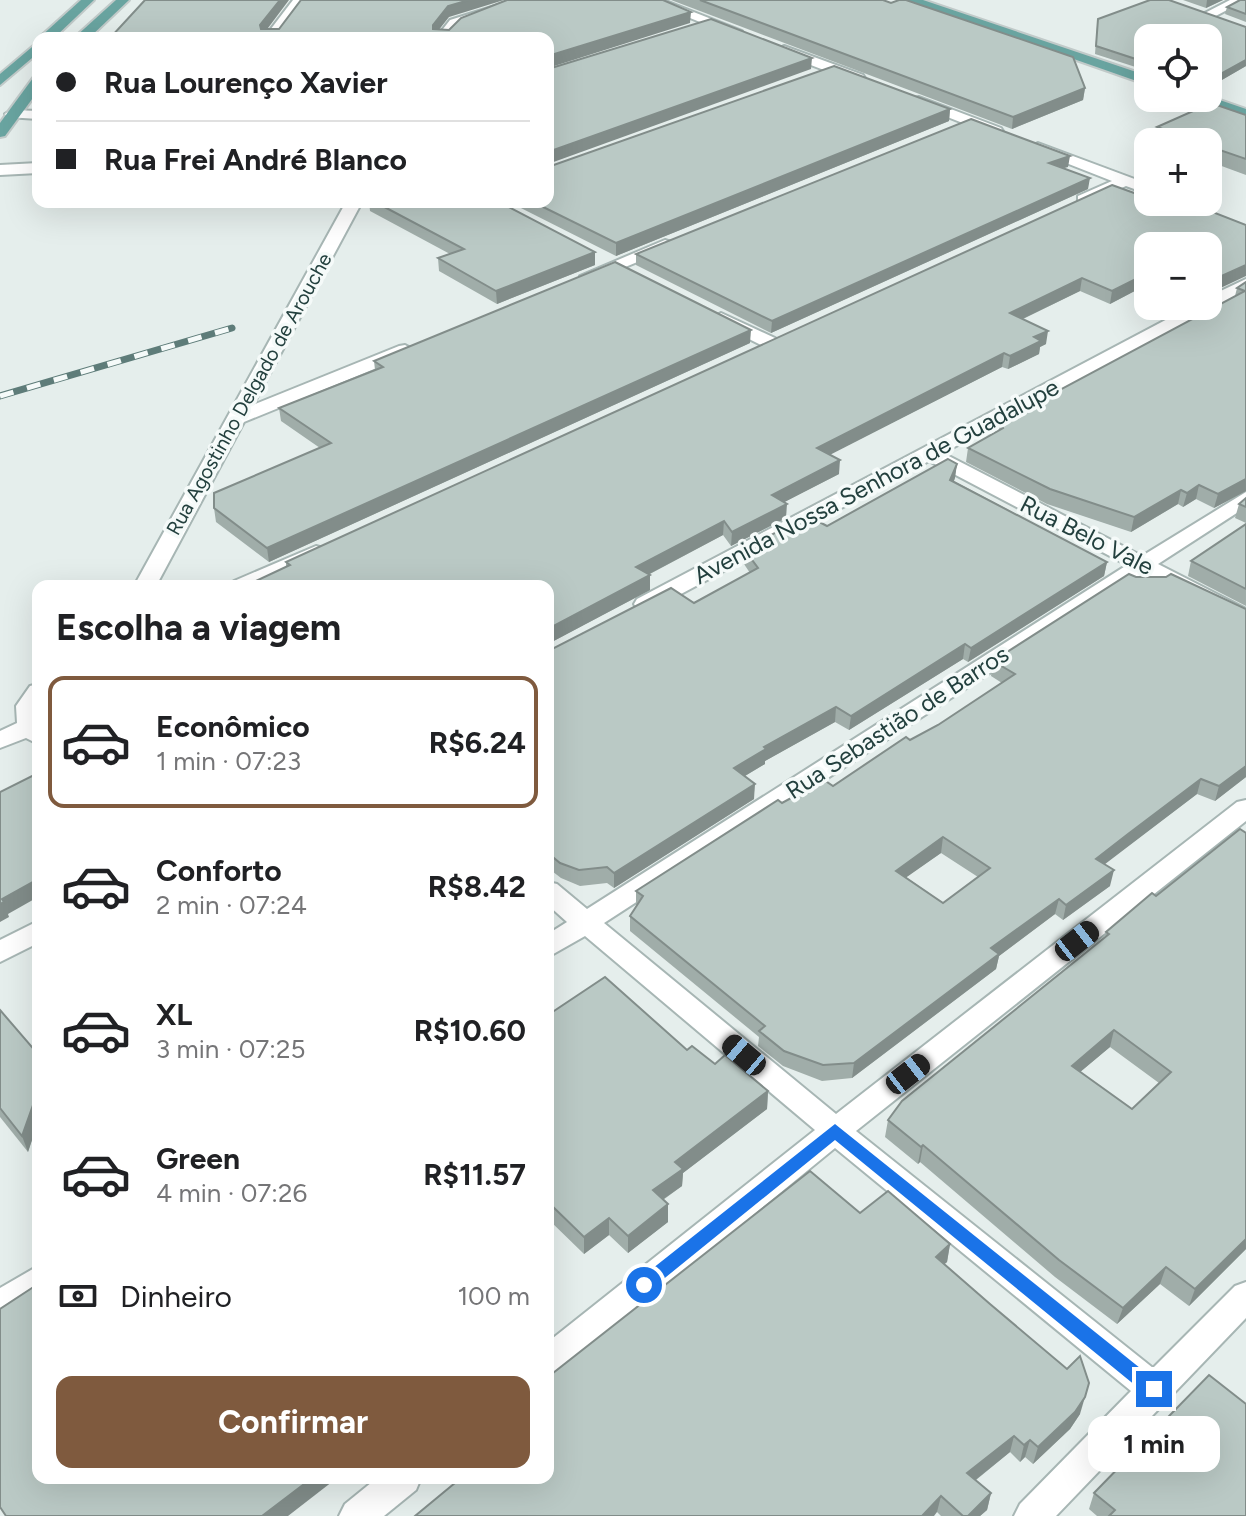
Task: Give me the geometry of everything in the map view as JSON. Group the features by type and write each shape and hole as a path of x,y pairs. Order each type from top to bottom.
{"main road":[{"path":"53,32 88,0"},
{"path":"88,32 123,0"},
{"path":"911,0 1134,76"},
{"path":"0,81 32,52"},
{"path":"0,133 32,89"},
{"path":"1222,105 1242,111"}],"street":[{"path":"275,32 300,0"},
{"path":"448,32 455,23 527,0"},
{"path":"651,0 874,84"},
{"path":"1232,25 1198,14 1240,0"},
{"path":"682,32 711,23"},
{"path":"803,80 833,69"},
{"path":"902,95 1134,183"},
{"path":"12,114 32,115"},
{"path":"942,133 971,121"},
{"path":"0,170 32,168"},
{"path":"1069,206 1126,180"},
{"name":"Rua Agostinho Delgado de Arouche","path":"148,580 351,208"},
{"path":"571,283 683,237"},
{"path":"587,251 643,279"},
{"name":"Avenida Nossa Senhora de Guadalupe","path":"1222,297 1246,284"},
{"path":"699,307 769,342"},
{"name":"Avenida Nossa Senhora de Guadalupe","path":"632,611 1178,320"},
{"path":"741,356 790,333"},
{"path":"237,418 426,342"},
{"name":"Rua Belo Vale","path":"928,453 1246,618"},
{"name":"Rua Sebastião de Barros","path":"554,943 1246,498"},
{"path":"255,580 328,546"},
{"path":"32,700 28,706 32,723"},
{"path":"0,740 32,732"},
{"path":"554,1357 835,1131 1246,808"},
{"path":"554,896 835,1131 1154,1389"},
{"path":"0,952 32,934"},
{"path":"0,1305 32,1284"},
{"path":"1032,1516 1246,1296"},
{"path":"357,1516 397,1484"}],"building":[{"path":"145,0 280,0 260,25 261,29 279,29 301,0 469,0 448,6 433,25 433,29 449,30 461,18 507,0 663,0 691,12 554,54 554,32 116,32"},
{"path":"700,0 883,0 891,3 906,0 1073,57 1085,88 1013,117"},
{"path":"1150,0 1169,0 1246,27 1246,60 1222,73 1222,24 1134,24 1134,58 1096,46 1098,19"},
{"path":"1246,0 1246,14 1227,7"},
{"path":"711,19 812,58 554,150 554,67"},
{"path":"834,66 950,109 616,243 545,208 554,208 554,165"},
{"path":"1222,107 1246,115 1246,159 1222,151 1222,128 1157,127 1191,112 1222,112"},
{"path":"971,119 1070,156 1049,163 1090,178 772,321 636,254"},
{"path":"1112,185 1134,193 1134,216 1222,216 1246,225 1246,265 1222,276 1222,232 1134,232 1134,280 1112,291 1082,278 1010,313 1048,331 1034,337 1041,341 1010,356 1004,353 817,448 840,460 772,495 787,504 732,532 724,521 636,567 650,575 554,626 554,580 258,580 290,565 286,562"},
{"path":"386,208 511,208 595,252 496,291 438,258 464,249"},
{"path":"615,262 751,330 267,548 214,508 214,493 331,443 279,408 383,367 374,361"},
{"path":"1246,282 1246,479 1218,494 1199,485 1187,493 1181,490 1134,517 1050,489 968,448 1003,428 1000,422 1191,320 1222,320 1222,303 1245,291 1237,288"},
{"path":"948,459 957,464 950,480 1107,562 971,648 965,644 851,716 836,707 764,747 766,749 734,768 755,784 614,873 607,867 579,870 560,863 554,858 554,648 671,588 694,603 758,568 744,549 808,516 827,526"},
{"path":"1246,524 1246,589 1191,561"},
{"path":"1129,574 1136,577 1166,577 1171,574 1246,609 1246,766 1219,786 1201,779 1128,834 1096,859 1114,870 1066,905 1059,899 991,948 999,954 854,1063 823,1065 784,1051 759,1031 765,1026 630,916 643,896 636,891 778,800 782,803 824,780 833,786 906,737 910,740 938,725 1015,674 993,661","holes":["943,837 990,868 943,903 896,871"]},
{"path":"32,776 32,882 2,899 4,902 0,904 0,792"},
{"path":"1240,829 1246,833 1246,1239 1195,1289 1166,1267 1123,1308 1059,1260 923,1145 921,1147 888,1120 902,1101 1109,934 1106,932 1152,893 1156,896","holes":["1114,1030 1171,1072 1132,1109 1072,1066"]},
{"path":"605,977 687,1050 692,1046 715,1064 725,1055 768,1091 675,1162 683,1169 653,1190 668,1204 628,1236 609,1218 584,1237 554,1208 554,1011"},
{"path":"0,1010 32,1047 32,1108 22,1136 0,1108"},
{"path":"810,1171 860,1213 888,1191 950,1244 936,1257 1067,1369 1080,1356 1089,1383 1085,1397 1075,1412 1038,1447 1030,1440 1024,1445 1014,1436 967,1473 991,1493 968,1516 963,1516 941,1496 922,1516 415,1516 454,1484 554,1484 554,1372"},
{"path":"32,1288 32,1484 304,1484 262,1516 6,1516 0,1507 0,1309"},
{"path":"1209,1375 1246,1404 1246,1516 1109,1516 1115,1510 1094,1493"}],"railway":[{"path":"0,396 232,328"}],"route":[{"path":"644,1285 835,1131 1154,1389"}]}
